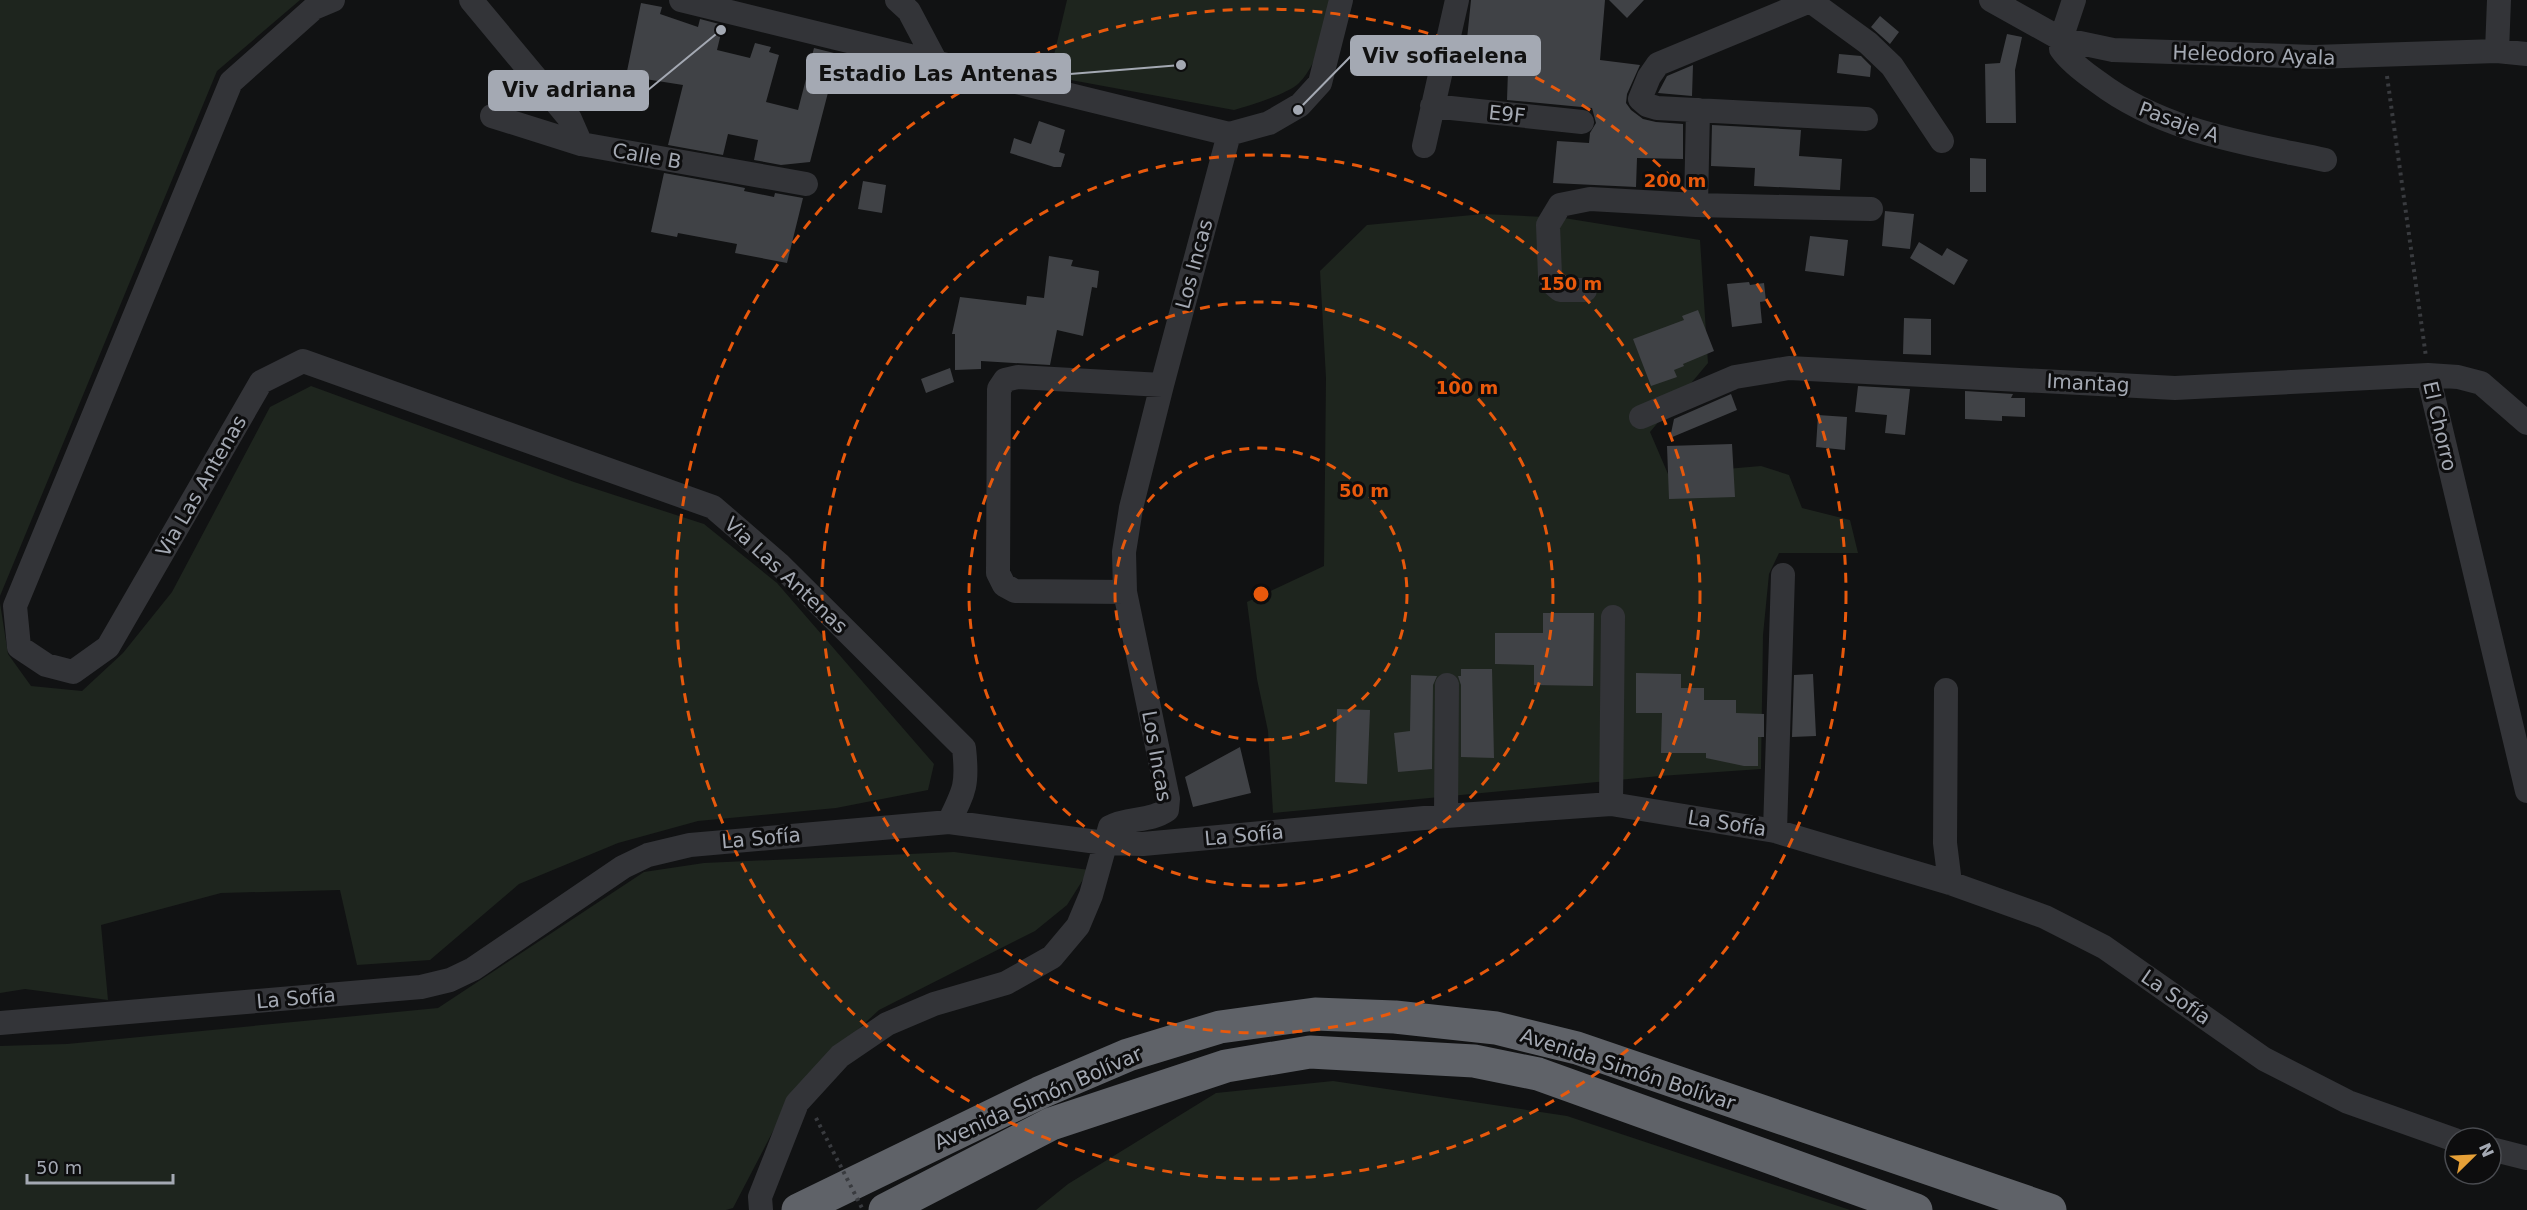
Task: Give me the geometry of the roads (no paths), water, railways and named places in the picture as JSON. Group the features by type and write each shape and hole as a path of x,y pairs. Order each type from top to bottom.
{"highway":[{"name":"Avenida Simón Bolívar","path":"798,1210 1039,1093 1128,1055 1220,1027 1315,1014 1395,1017 1496,1028 1577,1048 2050,1210"},
{"name":"Avenida Simón Bolívar","path":"885,1210 1051,1124 1226,1066 1310,1052 1474,1061 1538,1074 1916,1210"}],"street":[{"name":"Via Las Antenas","path":"333,0 314,9 231,82 15,606 19,646 46,664 73,672 108,647 261,382 303,361 712,507 779,564 964,748 967,778 964,791 949,822"},
{"path":"471,0 570,119 581,144"},
{"path":"681,0 1229,134 1269,123 1300,105 1320,83 1341,0"},
{"path":"897,0 909,11 936,62"},
{"path":"1424,146 1457,0"},
{"path":"1866,119 1657,108 1647,105 1640,99 1648,77 1658,64 1810,0 1868,43 1892,66 1942,141"},
{"name":"Heleodoro Ayala","path":"1991,0 2061,39 2124,50 2245,56 2385,57 2497,51 2527,54"},
{"path":"2061,39 2074,0"},
{"path":"2497,51 2499,0"},
{"name":"Pasaje A","path":"2061,39 2061,48 2077,65 2111,92 2150,114 2168,122 2229,139 2325,160"},
{"name":"E9F","path":"1432,106 1582,122"},
{"path":"1696,205 1698,110"},
{"name":"Calle B","path":"492,116 581,144 806,184"},
{"name":"Los Incas","path":"761,1210 760,1197 797,1103 840,1056 887,1024 934,1004 1006,983 1052,957 1078,926 1091,895 1110,827 1121,821 1157,816 1167,810 1168,799 1125,592 1124,552 1131,508 1229,134"},
{"path":"1586,290 1560,290 1553,284 1550,276 1548,225 1560,205 1590,199 1696,205 1871,209"},
{"name":"Imantag","path":"1641,417 1735,377 1789,368 2175,388 2428,375 2458,377 2481,383 2527,423"},
{"name":"El Chorro","path":"2428,375 2527,790"},
{"path":"1125,592 1015,591 1004,585 998,573 999,389 1005,380 1017,377 1162,386"},
{"path":"1775,831 1783,575"},
{"path":"1611,804 1613,617"},
{"path":"1446,816 1447,685"},
{"path":"1946,690 1946,843 1950,883"},
{"name":"La Sofía","path":"0,1023 421,987 450,980 473,969 623,867 668,848 949,822 1105,843 1143,844 1446,816 1611,804 1775,831 1950,883 2044,917 2104,947 2264,1059 2348,1102 2443,1136"},
{"path":"2503,1152 2527,1158"}],"place":[{"name":"Viv adriana","path":"721,30"},
{"name":"Estadio Las Antenas","path":"1181,65"},
{"name":"Viv sofiaelena","path":"1298,110"}]}
